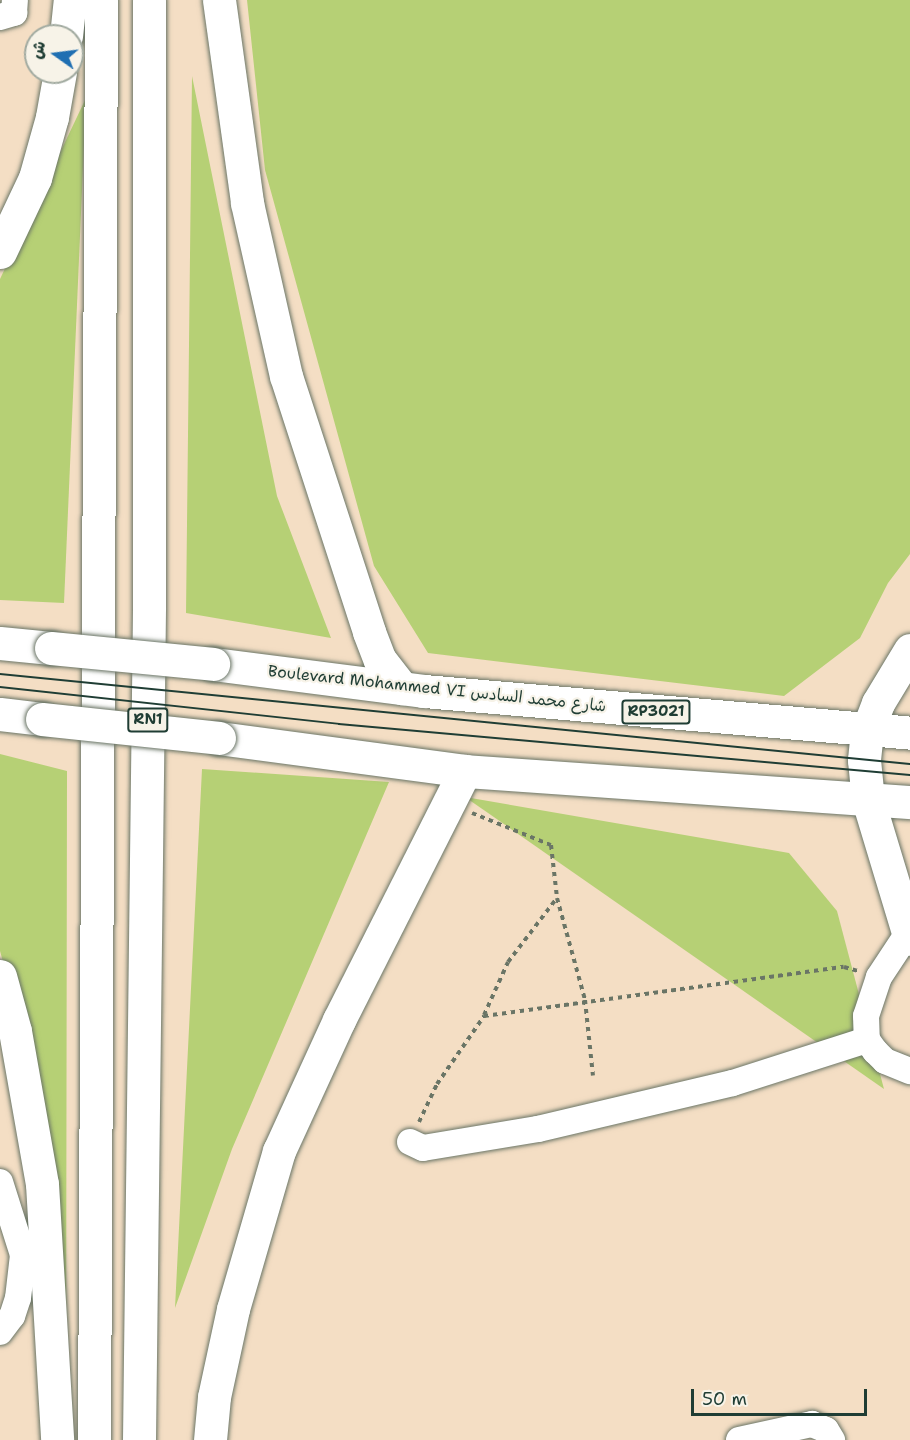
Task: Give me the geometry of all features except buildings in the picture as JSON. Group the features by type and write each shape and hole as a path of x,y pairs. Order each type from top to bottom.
{"main road":[{"path":"67,24 70,0"},
{"path":"94,1440 101,0"},
{"name":"RN1","path":"139,1440 149,607 149,0"},
{"path":"219,0 247,203 286,376 369,632 380,660 402,688"},
{"path":"0,252 34,178 52,117 58,84"},
{"name":"Boulevard Mohammed VI شارع محمد السادس","path":"0,644 213,664 402,688 867,731 910,733"},
{"path":"909,936 868,800 864,760 867,731 893,674 910,650"},
{"path":"0,714 219,738 465,771 910,802"},
{"path":"210,1440 214,1397 233,1309 279,1151 446,803 465,771"},
{"path":"0,976 15,1030 42,1184 57,1440"}],"street":[{"path":"0,17 14,13 15,0"},
{"path":"909,936 879,977 870,998 867,1040 885,1060 910,1071"},
{"path":"410,1142 423,1149 538,1129 734,1083 867,1040"},
{"path":"0,1182 23,1255 18,1298 12,1316 0,1332"},
{"path":"739,1440 812,1424 826,1430 832,1440"}],"path":[{"path":"446,803 551,844 557,898 585,1000 593,1076"},
{"path":"410,1142 437,1084 484,1016 508,962 557,898"},
{"path":"484,1016 585,1000 844,967 879,977"}],"green space":[{"path":"247,0 910,0 910,554 888,583 860,638 784,696 428,653 374,566 265,170"},
{"path":"192,76 277,496 331,638 186,613"},
{"path":"86,98 64,603 0,600 0,279"},
{"path":"0,754 67,771 66,1413 17,1012 0,951"},
{"path":"202,769 389,782 232,1149 175,1308"},
{"path":"465,797 789,853 837,911 884,1089"}],"tram line":[{"path":"0,674 910,764"},
{"path":"0,687 339,724 910,775"}]}
